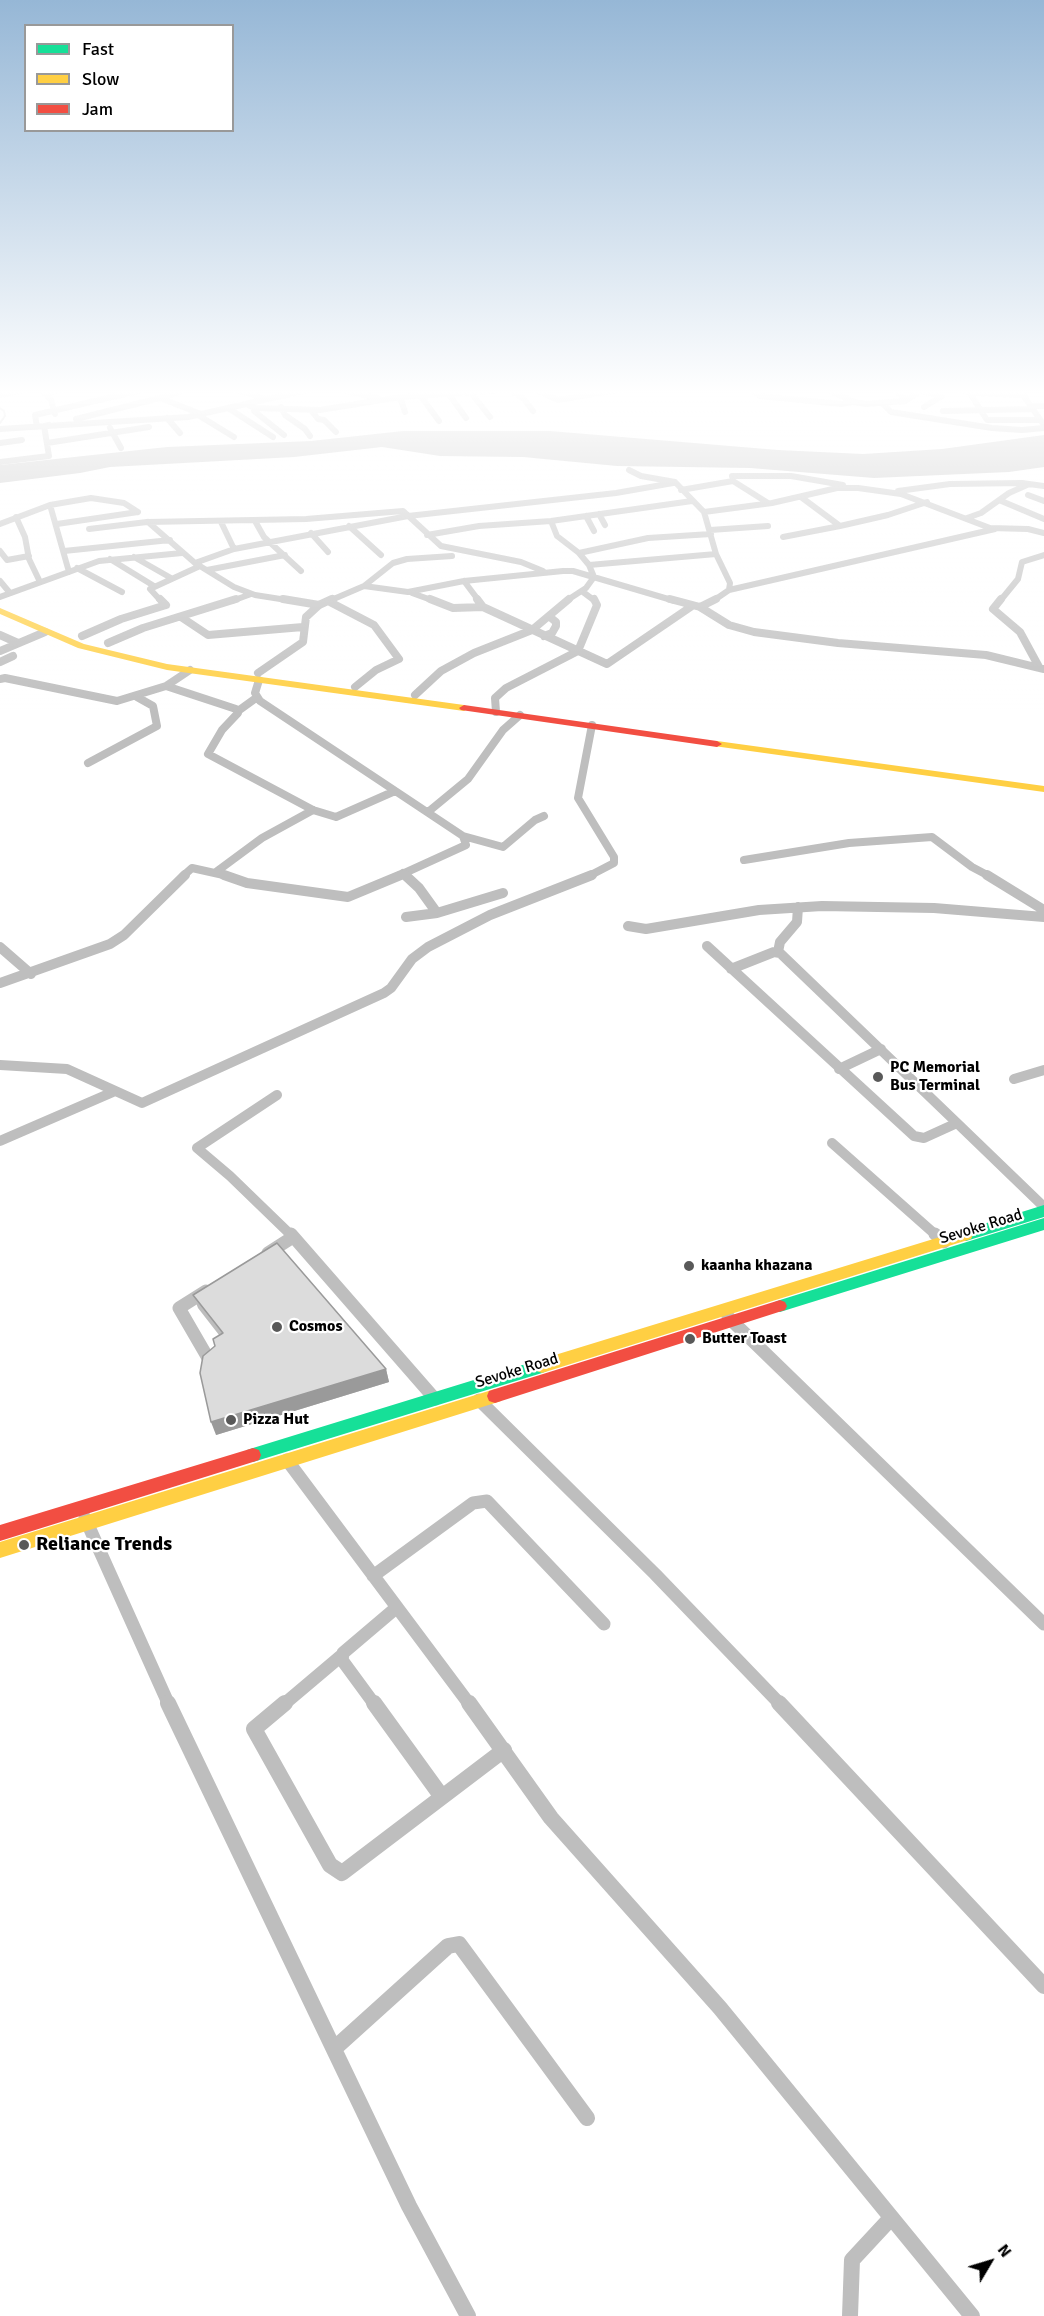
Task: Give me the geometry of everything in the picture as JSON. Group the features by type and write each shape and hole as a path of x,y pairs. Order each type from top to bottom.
{"main road":[{"path":"2,605 45,632 115,656 190,670 415,695 497,708 520,716 1044,789"},
{"path":"2,605 82,636 167,658 258,677 1044,779"},
{"name":"Sevoke Road","path":"0,1533 84,1516 287,1460 722,1311 1044,1209"},
{"name":"Sevoke Road","path":"0,1550 84,1516 435,1399 476,1394 732,1322 1044,1224"}],"street":[{"path":"82,636 115,621 166,605 152,593 150,589 153,586 234,549 408,516 579,497"},
{"path":"688,497 704,512 716,554 730,583 729,590"},
{"path":"759,497 768,503"},
{"path":"704,512 801,497"},
{"path":"801,497 819,508 840,526"},
{"path":"911,497 996,529"},
{"path":"967,518 982,512 1003,497"},
{"path":"0,524 50,505 91,498 112,500 138,512 57,524"},
{"path":"999,500 1044,519"},
{"path":"427,535 479,526 551,521 692,501"},
{"path":"783,537 888,515 927,502"},
{"path":"50,505 69,572"},
{"path":"89,530 147,522 306,519 403,511 441,546 521,562 544,571"},
{"path":"599,514 604,525"},
{"path":"586,516 594,531"},
{"path":"16,517 40,582"},
{"path":"306,519 312,533 328,552"},
{"path":"255,521 269,541 301,571"},
{"path":"551,521 557,536 579,553 589,565 594,577"},
{"path":"147,522 197,564 251,594 320,605"},
{"path":"221,522 234,549"},
{"path":"349,526 381,555"},
{"path":"579,553 648,538 768,526"},
{"path":"464,581 483,607 609,664 696,606 709,604 729,590 819,572 996,529 1028,528 1044,534"},
{"path":"64,551 170,540"},
{"path":"0,551 7,560 29,556"},
{"path":"0,581 2,605 40,582 77,568 110,559 182,553"},
{"path":"589,565 716,554"},
{"path":"207,570 285,555"},
{"path":"1042,668 1020,632 993,610 1000,598 1018,579 1022,562 1044,555"},
{"path":"134,556 171,578"},
{"path":"452,556 408,559 393,563 364,586 320,605 306,617 303,642 258,677 256,698 463,836 503,847 535,820 544,816"},
{"path":"1034,557 1044,561"},
{"path":"110,559 153,586"},
{"path":"77,568 122,592"},
{"path":"408,592 464,581 544,571 573,571 696,606 729,625 753,632 838,643 986,655 1042,668"},
{"path":"415,695 441,671 474,653 532,630 550,617 560,605 583,592 594,577"},
{"path":"364,586 408,592 453,609 483,607"},
{"path":"497,708 495,698 506,688 578,651 597,605 594,599 583,592"},
{"path":"108,643 129,633 251,594"},
{"path":"328,601 374,625 399,660 376,670 356,687"},
{"path":"181,617 208,635 303,627"},
{"path":"544,636 552,633 556,626 556,622 550,617"},
{"path":"0,651 45,632"},
{"path":"0,635 18,643"},
{"path":"0,662 13,656"},
{"path":"0,679 5,678 111,701 137,697 166,686 190,670"},
{"path":"166,686 219,702 238,711"},
{"path":"88,763 157,726 153,706 137,697"},
{"path":"256,698 238,711 222,730 208,754 313,810 336,817 395,791"},
{"path":"428,813 468,779 503,729 520,716"},
{"path":"0,1065 67,1069 113,1092 142,1103 388,991 412,959 428,947 490,915 588,877 614,863 614,857 578,798 592,725"},
{"path":"216,872 262,838 313,810"},
{"path":"0,983 93,951 118,939 190,869 216,872 247,883 340,897 360,893 466,845 463,836"},
{"path":"744,860 849,843 932,837 972,867 1013,889 1044,910"},
{"path":"404,873 419,888 437,913"},
{"path":"405,917 437,913 503,893"},
{"path":"778,952 780,942 797,922 798,907"},
{"path":"628,926 646,929 759,910 798,907 934,908 1044,917"},
{"path":"707,946 839,1069 917,1137 924,1138 957,1123"},
{"path":"0,947 31,974"},
{"path":"731,969 778,952"},
{"path":"778,952 881,1049 1044,1209"},
{"path":"839,1069 881,1049"},
{"path":"1014,1080 1044,1070"},
{"path":"0,1140 113,1092"},
{"path":"277,1095 197,1148 230,1176 293,1237 435,1399"},
{"path":"832,1143 944,1242"},
{"path":"255,1261 293,1237"},
{"path":"208,1358 179,1308 217,1284"},
{"path":"722,1311 1044,1624"},
{"path":"476,1394 655,1574 830,1756 1044,1986"},
{"path":"287,1460 504,1750 551,1818 720,2008 972,2316"},
{"path":"373,1576 473,1503 487,1501 604,1624"},
{"path":"84,1516 198,1769 335,2048 409,2206 468,2316"},
{"path":"396,1608 254,1729 330,1865 342,1873 347,1871 504,1750"},
{"path":"341,1656 442,1797"},
{"path":"335,2048 448,1946 459,1944 587,2118"},
{"path":"850,2316 852,2260 891,2218"}],"building":[{"name":"Cosmos","path":"277,1243 386,1369 211,1422 200,1373 203,1356 215,1346 213,1339 223,1333 193,1295"}],"traffic: fast":[{"path":"966,1235 1044,1211"},
{"path":"780,1306 1044,1224"},
{"path":"253,1455 542,1366"}],"traffic: slow":[{"path":"0,611 81,646 167,667 464,708"},
{"path":"717,744 1044,789"},
{"path":"542,1366 966,1235"},
{"path":"0,1550 495,1396"}],"traffic: jam":[{"path":"464,708 717,744"},
{"path":"495,1396 780,1306"},
{"path":"0,1533 253,1455"}],"place":[{"name":"PC Memorial Bus Terminal","path":"878,1077"},
{"name":"kaanha khazana","path":"689,1266"},
{"name":"Cosmos","path":"277,1327"},
{"name":"Butter Toast","path":"690,1339"},
{"name":"Pizza Hut","path":"231,1420"},
{"name":"Reliance Trends","path":"24,1545"}]}
